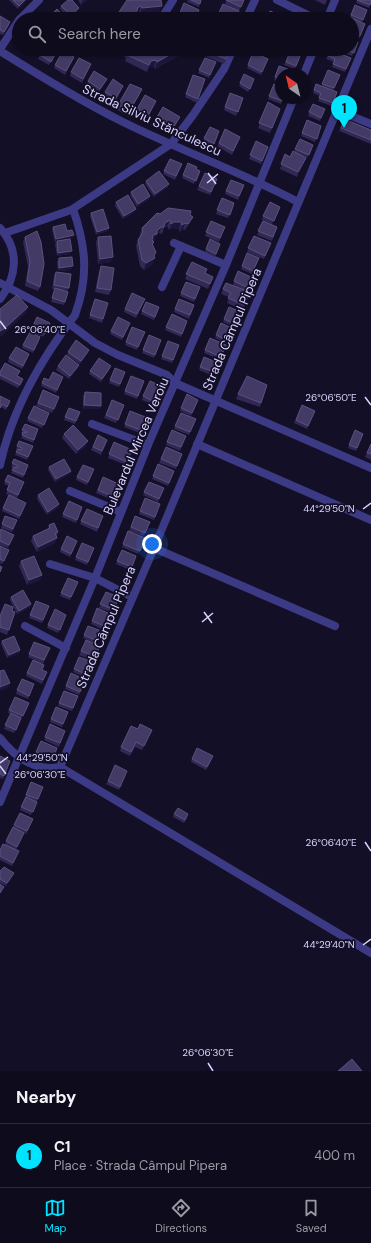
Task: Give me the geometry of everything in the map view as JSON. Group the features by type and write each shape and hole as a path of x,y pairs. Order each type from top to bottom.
{"street":[{"path":"28,12 39,0"},
{"path":"165,12 173,0"},
{"path":"249,12 254,0"},
{"path":"276,0 301,12"},
{"path":"330,12 335,0"},
{"name":"Strada Câmpul Pipera","path":"60,767 154,548 371,29"},
{"path":"0,50 12,32"},
{"name":"Strada Silviu Stănculescu","path":"0,50 57,87 122,121 259,182 298,202"},
{"path":"0,299 9,288 13,274 14,260 12,246 2,231 72,209 171,144 194,115 224,69 230,56"},
{"path":"306,68 311,56"},
{"name":"Bulevardul Mircea Veroiu","path":"0,802 66,648 148,445 226,265 292,104"},
{"path":"337,110 371,124"},
{"path":"0,465 6,436 34,376 75,314 78,306 85,261 82,241 72,209"},
{"path":"162,287 177,244 226,265"},
{"path":"0,283 50,310 95,343 118,355 167,375 176,383 216,399 371,468"},
{"path":"92,424 148,445"},
{"path":"197,444 371,520"},
{"path":"70,491 121,512"},
{"path":"154,548 335,626"},
{"path":"50,564 95,578 132,597"},
{"path":"25,626 66,648"},
{"path":"0,738 18,758 42,768 60,767 371,953"}],"building":[{"path":"13,0 25,0 19,6"},
{"path":"68,0 72,0 79,8 74,12 68,12 61,6"},
{"path":"127,0 161,0 162,6 142,8 141,6 137,8 138,9 136,12 119,12"},
{"path":"191,0 201,0 200,4"},
{"path":"226,0 244,0 241,7"},
{"path":"357,0 371,0 371,2 370,5"},
{"path":"184,3 199,10 198,12 180,12"},
{"path":"223,4 239,11 239,12 219,12"},
{"path":"355,5 367,10 363,20 359,18 359,12 352,12"},
{"path":"0,16 10,22 4,32 0,30"},
{"path":"359,21 365,24 359,36"},
{"path":"42,56 54,56 51,62"},
{"path":"60,56 74,57 66,71 55,65"},
{"path":"129,56 168,56 157,62 156,60 151,61 149,65"},
{"path":"219,56 228,56 226,59"},
{"path":"251,56 262,56 268,59 262,72 248,65"},
{"path":"288,56 300,56 296,66 286,62"},
{"path":"328,56 346,56 351,58 346,69 333,64 335,59"},
{"path":"79,58 91,64 83,79 71,72"},
{"path":"205,58 216,62 210,75 199,70"},
{"path":"328,70 340,75 334,88 322,84"},
{"path":"94,71 107,79 100,89 88,81"},
{"path":"244,74 254,79 250,89 240,83"},
{"path":"193,75 205,79 198,99 186,94"},
{"path":"113,79 123,86 116,98 105,92"},
{"path":"130,84 142,89 133,105 129,103 126,109 118,105"},
{"path":"274,84 275,84 275,98 269,96"},
{"path":"316,84 337,92 333,103 319,98 321,93 314,90"},
{"path":"230,93 243,98 238,112 225,107"},
{"path":"145,95 156,101 148,116 137,109"},
{"path":"268,102 280,109 272,128 259,123"},
{"path":"313,104 325,109 321,118 309,112"},
{"path":"163,107 180,117 174,126 157,117"},
{"path":"344,119 371,130 371,140 341,128"},
{"path":"307,120 321,126 317,139 302,133"},
{"path":"210,127 219,131 214,144 204,138"},
{"path":"225,129 240,137 233,151 219,143"},
{"path":"300,139 313,145 309,155 295,149"},
{"path":"256,141 268,147 262,161 250,155"},
{"path":"293,151 306,158 298,172 281,164 285,154 290,157"},
{"path":"170,159 182,164 176,176 164,171"},
{"path":"188,163 197,167 196,169 200,171 196,181 183,175"},
{"path":"159,171 169,184 155,194 146,181"},
{"path":"205,173 217,179 211,192 199,186"},
{"path":"231,180 244,185 239,196 226,191"},
{"path":"143,184 150,196 138,204 131,192"},
{"path":"128,195 136,209 124,216 116,202"},
{"path":"222,198 234,203 230,215 217,210"},
{"path":"270,202 280,207 274,221 263,216"},
{"path":"168,208 191,211 190,215 193,217 188,224 185,223 182,225 181,222 174,222 171,224 170,220 165,223 164,227 161,227 157,231 157,234 153,235 152,240 154,242 152,244 156,252 154,256 155,258 146,263 142,260 138,240 143,232 142,228 157,213 160,214"},
{"path":"103,209 109,228 97,232 91,213"},
{"path":"211,221 225,227 220,238 206,232"},
{"path":"263,221 277,227 273,237 258,231"},
{"path":"65,224 67,231 72,230 74,235 56,239 53,227"},
{"path":"37,231 41,242 44,264 40,287 27,281 30,262 25,237"},
{"path":"111,236 113,257 100,259 98,237"},
{"path":"254,236 271,243 265,256 248,248"},
{"path":"70,239 72,251 58,253 57,241"},
{"path":"210,239 220,244 216,254 206,249"},
{"path":"247,253 259,258 253,271 242,266"},
{"path":"72,257 73,266 59,268 59,258"},
{"path":"192,262 207,269 205,273 213,277 210,284 186,274"},
{"path":"101,266 114,268 111,290 97,288"},
{"path":"238,271 251,277 246,287 234,281"},
{"path":"56,272 71,274 69,288 54,285"},
{"path":"186,282 200,287 195,299 181,293"},
{"path":"226,283 250,292 244,305 228,298 231,293 223,289"},
{"path":"55,288 68,292 65,302 52,298"},
{"path":"132,293 145,299 137,314 125,309"},
{"path":"17,295 28,307 0,331 0,309"},
{"path":"95,299 108,303 103,319 90,315"},
{"path":"179,299 194,305 190,315 175,309"},
{"path":"146,302 159,307 155,317 142,311"},
{"path":"229,307 241,312 236,324 224,319"},
{"path":"172,314 187,321 182,334 166,327"},
{"path":"37,317 50,323 45,334 32,328"},
{"path":"118,317 130,323 123,337 111,331"},
{"path":"221,323 234,329 229,341 216,335"},
{"path":"132,327 145,332 138,347 126,342"},
{"path":"30,332 40,337 34,350 23,345"},
{"path":"149,335 161,340 155,355 143,350"},
{"path":"210,338 226,345 221,357 205,350"},
{"path":"76,340 89,350 81,361 68,352"},
{"path":"168,341 179,345 173,360 162,356"},
{"path":"16,347 29,354 23,366 9,358"},
{"path":"66,355 79,365 70,376 58,366"},
{"path":"204,357 216,362 212,371 200,367"},
{"path":"99,358 111,366 102,379 90,371"},
{"path":"5,363 20,371 17,376 23,379 20,385 0,375"},
{"path":"115,368 125,372 120,384 110,380"},
{"path":"53,372 63,377 57,390 42,383 44,378 49,380"},
{"path":"131,376 144,381 138,396 125,391"},
{"path":"247,376 267,385 261,403 238,394"},
{"path":"150,381 161,386 154,402 143,396"},
{"path":"43,390 59,397 54,409 38,403"},
{"path":"85,392 101,393 101,406 84,405"},
{"path":"187,394 198,400 192,413 181,408"},
{"path":"0,396 10,401 7,407 2,404 0,408"},
{"path":"112,400 124,405 118,420 106,415"},
{"path":"302,405 315,411 308,426 296,420"},
{"path":"34,406 49,413 44,425 28,418"},
{"path":"69,408 80,412 76,421 65,417"},
{"path":"130,411 148,418 143,431 125,424"},
{"path":"181,413 196,419 190,432 175,426"},
{"path":"25,424 38,429 34,440 22,435 23,432 27,432 22,430"},
{"path":"73,425 88,441 78,450 64,434"},
{"path":"172,430 186,436 181,447 167,442"},
{"path":"355,430 363,434 357,448 349,445"},
{"path":"98,435 107,440 102,451 93,447"},
{"path":"19,441 33,446 28,457 16,452 18,449 21,450 22,448 17,446"},
{"path":"114,442 132,450 127,462 109,454"},
{"path":"371,444 371,454 367,453"},
{"path":"166,447 182,454 177,466 161,459"},
{"path":"14,459 28,465 24,475 12,470 14,467 17,468 18,466 12,463"},
{"path":"64,459 71,471 56,479 49,467"},
{"path":"158,464 174,471 169,483 153,476"},
{"path":"83,465 94,469 88,482 77,477"},
{"path":"8,475 24,482 18,495 7,490 10,483 5,481"},
{"path":"103,477 121,485 116,498 98,490"},
{"path":"149,482 164,488 159,499 144,492"},
{"path":"49,488 59,504 48,512 38,495"},
{"path":"9,495 26,503 20,516 3,508"},
{"path":"145,498 160,504 155,517 140,511"},
{"path":"69,501 82,507 77,520 63,514"},
{"path":"87,509 103,516 98,528 81,521"},
{"path":"5,516 17,520 13,529 2,524"},
{"path":"135,516 150,522 145,533 131,527"},
{"path":"54,523 58,532 55,533 57,538 38,547 33,536 50,528 49,525"},
{"path":"1,529 14,535 9,545 0,541"},
{"path":"128,531 145,538 140,551 123,544"},
{"path":"67,536 77,541 71,554 61,549"},
{"path":"82,543 94,548 88,562 76,557"},
{"path":"0,546 9,550 4,561 0,559"},
{"path":"122,550 136,556 132,567 117,561"},
{"path":"34,556 42,575 29,580 21,561"},
{"path":"68,578 78,582 71,597 61,593"},
{"path":"23,590 31,604 19,611 11,597"},
{"path":"106,592 119,597 114,610 100,604"},
{"path":"36,601 49,606 43,620 30,615"},
{"path":"5,604 13,607 12,611 15,612 9,630 0,627 0,616"},
{"path":"97,608 112,615 107,627 92,621"},
{"path":"55,609 66,615 60,630 48,625"},
{"path":"88,626 99,630 95,640 84,635"},
{"path":"14,636 20,650 9,655 2,641"},
{"path":"86,640 100,646 95,657 81,651"},
{"path":"34,642 50,648 44,660 29,654"},
{"path":"79,657 93,662 88,675 74,669"},
{"path":"33,660 44,665 42,670 47,672 43,680 27,673"},
{"path":"4,670 10,683 0,687 0,671"},
{"path":"71,673 86,680 80,692 66,686"},
{"path":"22,679 34,684 29,696 17,690"},
{"path":"64,691 78,696 73,708 59,703"},
{"path":"15,697 29,703 23,716 9,710"},
{"path":"56,707 68,712 63,724 51,719"},
{"path":"11,713 21,718 16,730 5,725"},
{"path":"50,724 65,731 60,743 45,737"},
{"path":"140,724 152,730 144,746 136,742 131,752 121,747 131,726 138,729"},
{"path":"41,741 57,748 53,759 36,752"},
{"path":"197,748 213,756 207,767 192,759"},
{"path":"0,756 10,761 4,776 0,774"},
{"path":"115,765 127,771 120,787 108,781"},
{"path":"31,782 43,787 38,799 26,795"},
{"path":"26,797 37,802 33,812 21,807"},
{"path":"178,808 188,814 185,820 174,814"},
{"path":"20,813 33,819 27,831 14,825"},
{"path":"13,827 24,833 17,847 6,841"},
{"path":"3,844 19,851 13,863 0,856 0,850"},
{"path":"4,867 14,873 7,883 0,879 0,871"},
{"path":"0,884 4,887 0,893"},
{"path":"352,1059 362,1071 338,1071"}],"place":[{"name":"C1","path":"344,128"}]}
